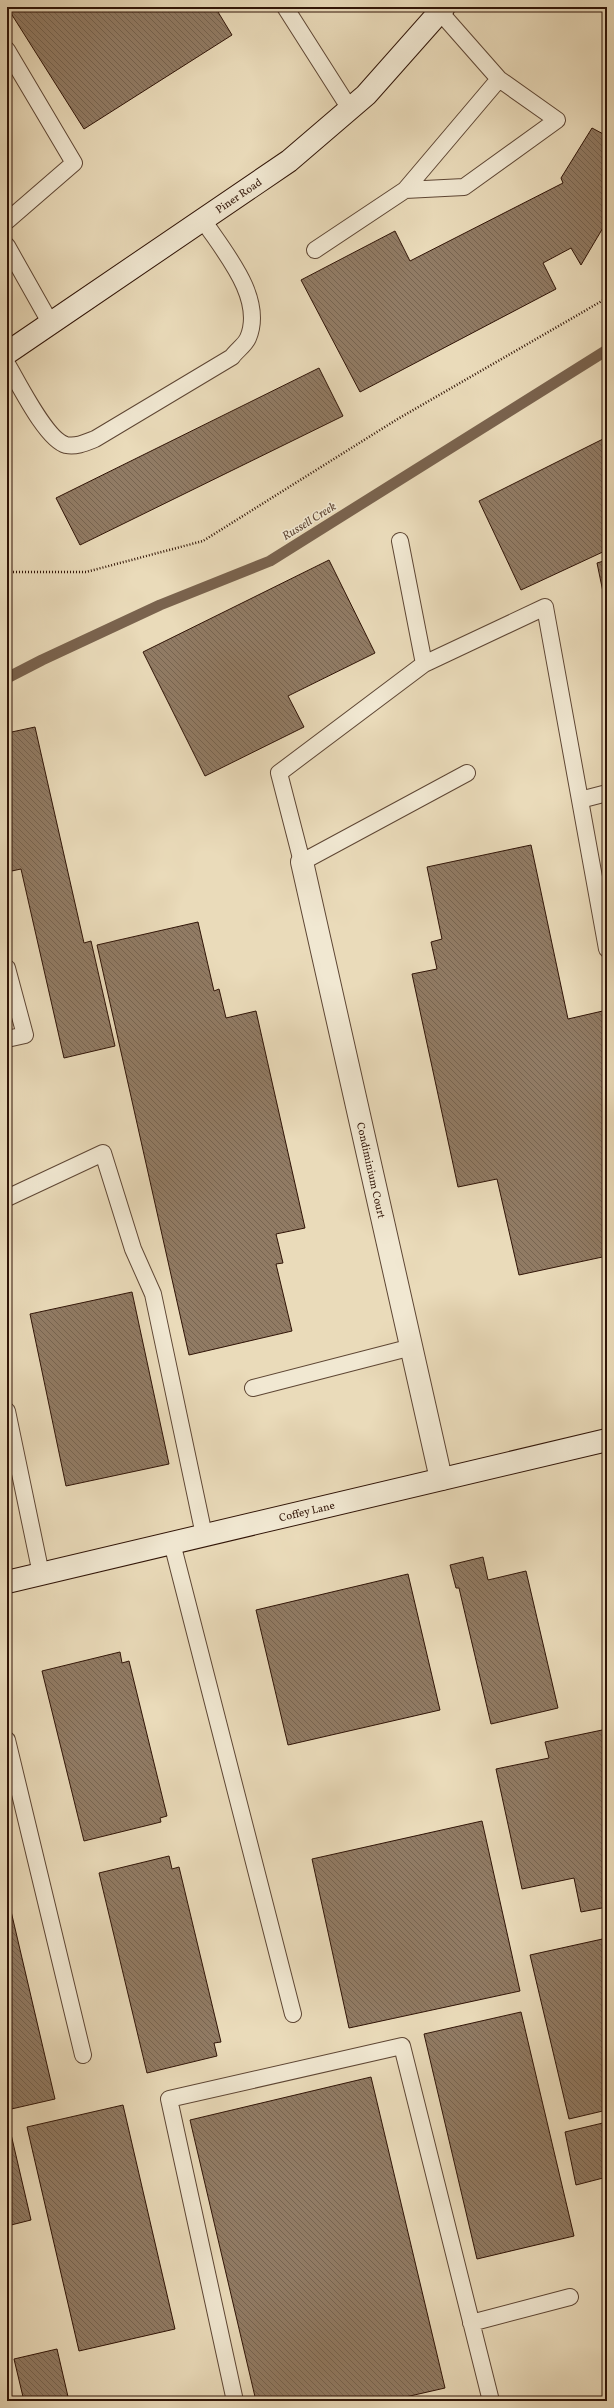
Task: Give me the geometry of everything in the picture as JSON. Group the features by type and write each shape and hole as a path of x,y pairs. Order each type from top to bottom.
{"street":[{"name":"Piner Road","path":"7,353 289,161 366,95 442,10"},
{"name":"Condiminium Court","path":"302,862 441,1479"},
{"name":"Coffey Lane","path":"7,1582 607,1440"}],"lane":[{"path":"285,7 350,109"},
{"path":"405,190 464,187 557,120 499,79 442,10"},
{"path":"7,50 74,163 7,221"},
{"path":"315,250 405,190 499,79"},
{"path":"7,364 51,436 64,445 78,446 95,439 232,356 248,339 253,316 248,292 203,220"},
{"path":"7,246 51,324"},
{"path":"400,540 424,664"},
{"path":"467,773 302,862 279,773 424,664 545,607 607,949"},
{"path":"580,800 607,793"},
{"path":"7,968 25,1035 7,1039"},
{"path":"7,1198 102,1153 134,1249 152,1294 204,1535"},
{"path":"253,1388 412,1347"},
{"path":"7,1411 41,1574"},
{"path":"172,1543 292,2014"},
{"path":"7,1740 83,2055"},
{"path":"235,2401 169,2099 402,2046 491,2401"},
{"path":"471,2323 570,2297"}],"path":[{"path":"7,572 86,572 203,542 396,420 607,298"}],"building":[{"path":"7,7 215,7 232,35 84,129"},
{"path":"592,128 607,136 607,221 581,265 571,248 543,263 556,289 360,392 301,280 395,231 410,261 563,183 561,178"},
{"path":"319,368 343,416 80,545 56,498"},
{"path":"607,437 607,550 521,590 479,501"},
{"path":"329,560 375,653 288,696 304,727 205,776 143,652"},
{"path":"607,560 607,591 603,592 597,563"},
{"path":"35,727 84,943 91,941 115,1046 64,1058 21,869 7,872 7,733"},
{"path":"531,845 568,1019 607,1010 607,1256 519,1275 497,1179 458,1187 412,974 437,969 431,942 442,939 427,867"},
{"path":"198,922 214,991 219,989 226,1018 256,1011 305,1228 276,1234 283,1263 276,1264 292,1331 189,1355 97,945"},
{"path":"132,1292 169,1464 66,1486 30,1314"},
{"path":"483,1557 488,1580 526,1571 558,1708 491,1724 459,1588 456,1588 450,1565"},
{"path":"408,1574 440,1710 288,1745 256,1610"},
{"path":"120,1652 122,1663 129,1661 167,1816 160,1818 161,1822 84,1841 42,1671"},
{"path":"607,1729 607,1907 581,1912 574,1878 522,1889 496,1769 549,1758 545,1742"},
{"path":"482,1821 520,1991 349,2028 312,1859"},
{"path":"169,1856 172,1869 179,1867 221,2042 214,2043 217,2056 147,2073 99,1873"},
{"path":"7,1894 55,2099 7,2110"},
{"path":"607,1938 607,2110 569,2119 530,1955"},
{"path":"521,2012 574,2236 477,2259 424,2034"},
{"path":"371,2077 445,2388 388,2401 256,2401 190,2120"},
{"path":"123,2105 175,2329 79,2351 27,2127"},
{"path":"7,2117 31,2220 7,2226"},
{"path":"607,2122 607,2177 576,2185 565,2132"},
{"path":"57,2349 69,2401 24,2401 14,2359"}],"waterway":[{"name":"Russell Creek","path":"7,678 160,605 270,561 607,350"}]}
